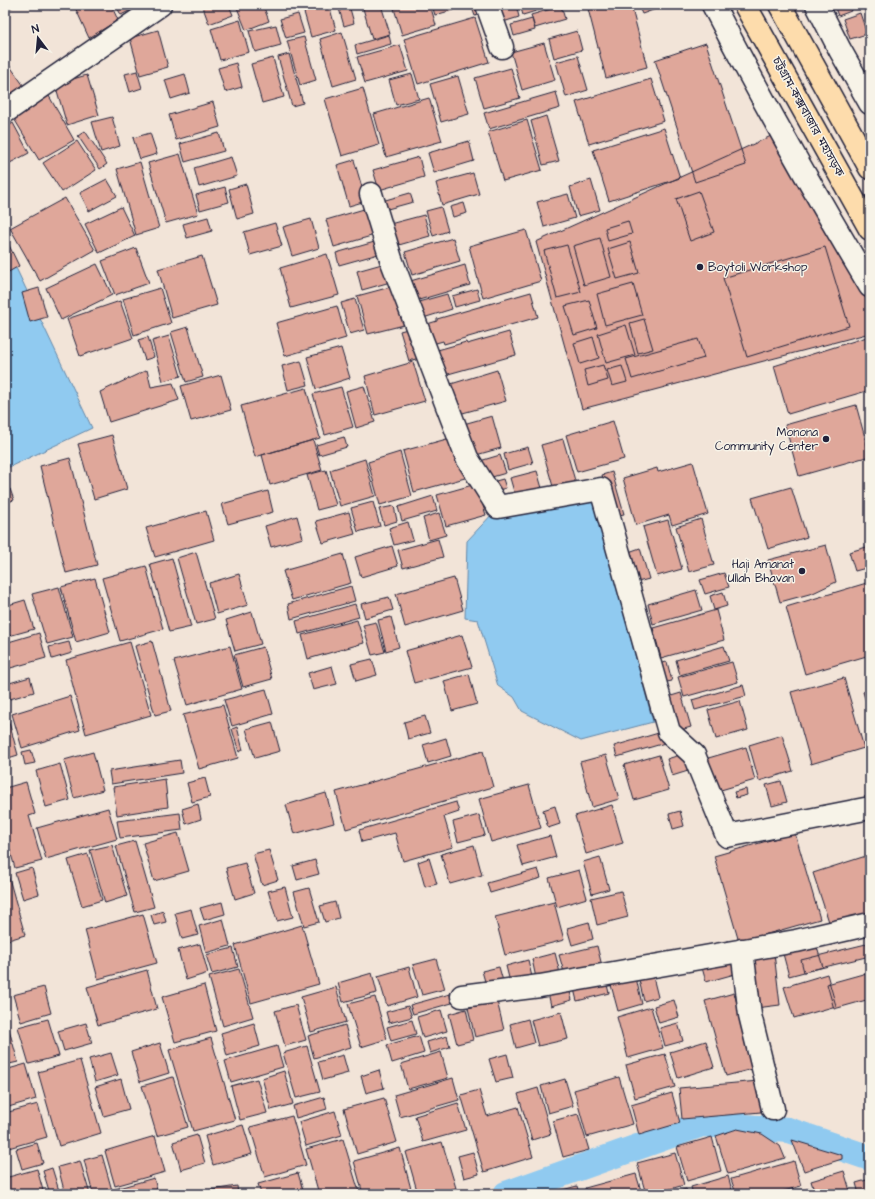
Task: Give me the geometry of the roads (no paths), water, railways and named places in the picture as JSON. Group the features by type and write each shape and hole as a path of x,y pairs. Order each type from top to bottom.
{"highway":[{"name":"চট্টগ্রাম-কক্সবাজার মহাসড়ক","path":"745,5 870,229"},
{"path":"780,5 870,168"}],"street":[{"path":"5,112 160,5"},
{"path":"487,5 502,47"},
{"path":"713,5 823,207 870,286"},
{"path":"816,5 870,102"},
{"path":"371,194 391,259 467,458 498,507 601,489 669,732 694,755 727,836 870,808"},
{"path":"462,996 540,986 796,941 870,924"},
{"path":"742,950 750,1015 773,1110"}],"water":[{"path":"8,251 92,428 5,469 5,253"},
{"path":"593,497 653,722 581,741 522,711 514,697 498,686 478,620 465,618 467,541 495,511"}],"waterway":[{"path":"506,1194 702,1124 788,1130 870,1158"}],"place":[{"name":"Boytoli Workshop","path":"700,267"},
{"name":"Monona Community Center","path":"826,439"},
{"name":"Haji Amanat Ullah Bhavan","path":"802,571"}]}
